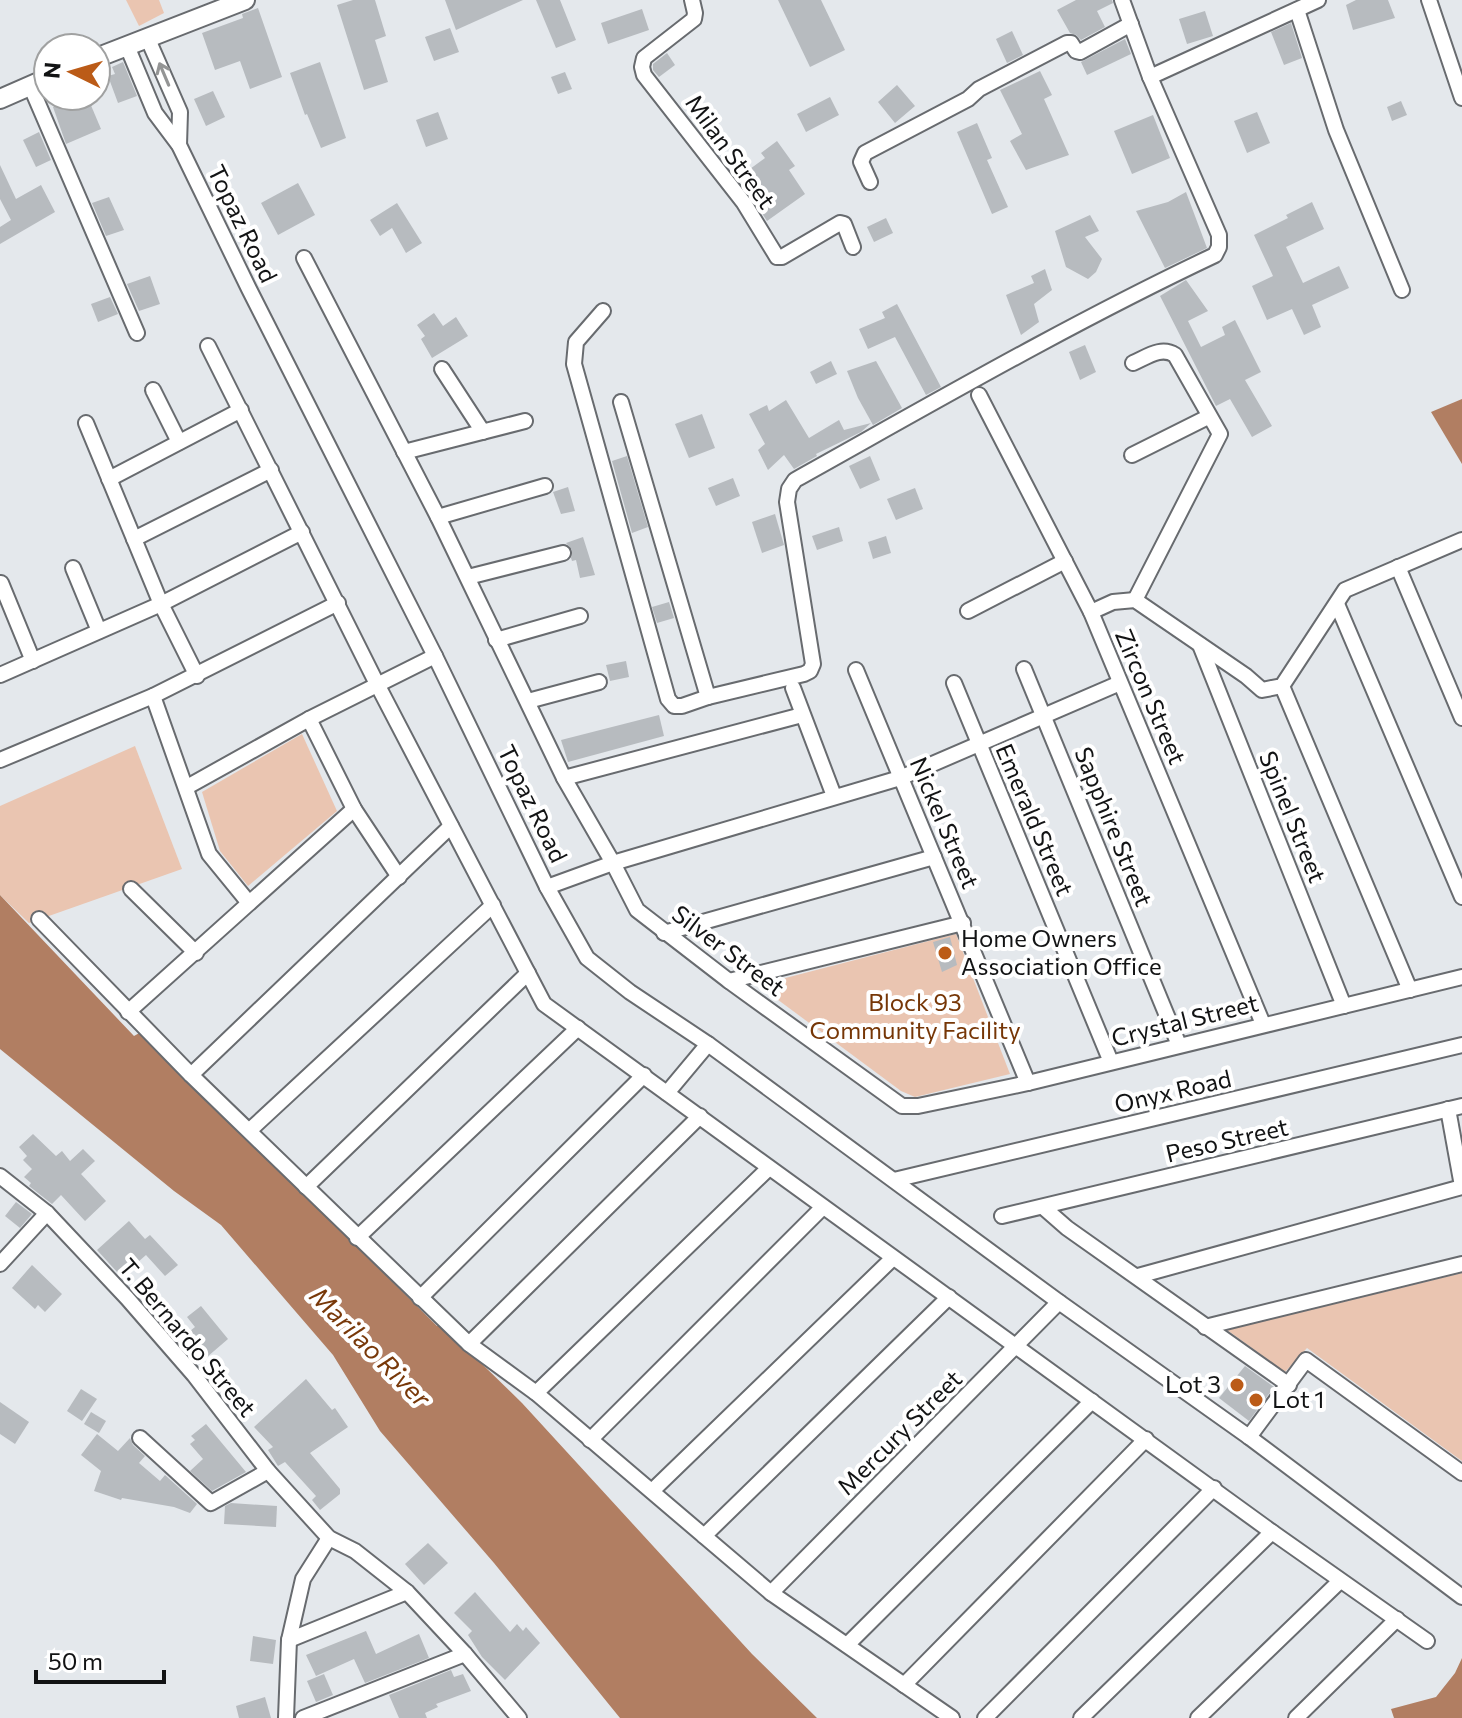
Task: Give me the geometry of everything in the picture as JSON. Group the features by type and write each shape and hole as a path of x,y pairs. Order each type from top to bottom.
{"main road":[{"path":"112,52 245,0"},
{"path":"0,99 32,85"}],"street":[{"name":"Milan Street","path":"692,0 694,19 644,58 644,75 744,203 777,257 840,223 844,224 853,247"},
{"path":"603,311 576,342 574,364 668,699 674,706 682,706 810,671 813,664 787,502 789,489 795,480 987,373 1215,255 1219,247 1219,235 1150,77 1122,0"},
{"path":"1150,77 1318,0"},
{"path":"1429,0 1462,98"},
{"path":"1297,10 1336,130 1402,290"},
{"path":"870,182 861,162 865,153 1067,43 1080,52 1131,24"},
{"name":"Topaz Road","path":"147,37 180,112 179,145"},
{"name":"Topaz Road","path":"127,46 155,113 179,145 547,887 587,958 1249,1437 1462,1597"},
{"path":"45,112 137,333"},
{"name":"Silver Street","path":"304,258 438,517 564,778 637,910 664,933 902,1106 918,1106"},
{"path":"208,346 377,684 544,1004 1427,1641"},
{"path":"1133,363 1159,351 1175,355 1220,434 1135,600"},
{"path":"442,369 483,432"},
{"path":"153,390 179,442"},
{"name":"Zircon Street","path":"979,395 1091,612 1263,1024"},
{"path":"621,402 708,697"},
{"path":"109,479 241,410"},
{"path":"1132,455 1208,417"},
{"path":"404,452 525,421"},
{"path":"86,423 161,604 197,676"},
{"path":"134,539 271,470"},
{"path":"438,517 545,486"},
{"path":"0,675 161,604 302,532"},
{"path":"1091,612 1113,602 1135,600 1262,690 1282,686 1345,590 1462,540"},
{"path":"468,577 563,553"},
{"path":"968,611 1065,561"},
{"path":"1398,567 1462,718"},
{"path":"73,568 99,631"},
{"path":"1,583 33,661"},
{"path":"0,760 197,676 338,603"},
{"path":"1337,604 1462,897"},
{"path":"496,640 580,616"},
{"name":"Spinel Street","path":"1200,644 1344,1006"},
{"path":"187,787 309,719 435,656"},
{"name":"Sapphire Street","path":"1024,669 1179,1045"},
{"name":"Nickel Street","path":"856,670 1028,1083"},
{"path":"528,701 599,682"},
{"name":"Emerald Street","path":"954,683 1111,1062"},
{"path":"547,887 613,863 900,778 1120,683"},
{"path":"1282,686 1410,990"},
{"path":"793,688 834,796"},
{"path":"153,696 209,854 249,903"},
{"path":"564,778 802,715"},
{"path":"309,719 354,809 399,877"},
{"path":"128,1012 354,809"},
{"path":"191,1075 451,826"},
{"path":"664,933 934,857"},
{"path":"131,889 196,953"},
{"path":"250,1130 493,905"},
{"path":"39,919 191,1075 469,1344 536,1393 771,1593 952,1718"},
{"path":"729,981 963,923"},
{"path":"306,1187 528,973"},
{"name":"Crystal Street","path":"918,1106 1028,1083 1462,977"},
{"path":"357,1238 578,1028"},
{"path":"667,1093 708,1044"},
{"name":"Onyx Road","path":"894,1180 1462,1045"},
{"path":"420,1298 644,1075"},
{"path":"1138,1276 1462,1186 1455,1108"},
{"name":"Peso Street","path":"1002,1216 1455,1108"},
{"path":"469,1344 700,1116"},
{"path":"536,1393 769,1168"},
{"name":"T. Bernardo Street","path":"0,1176 47,1213 127,1298 175,1353 268,1471 329,1538 355,1551 407,1592 519,1718"},
{"path":"590,1440 823,1207"},
{"path":"1043,1207 1289,1385"},
{"path":"0,1264 47,1213"},
{"path":"652,1491 893,1258"},
{"path":"1205,1327 1462,1264"},
{"path":"704,1536 949,1297"},
{"name":"Mercury Street","path":"771,1593 1059,1302"},
{"path":"1249,1437 1306,1360 1462,1473"},
{"path":"847,1645 1092,1401"},
{"path":"140,1438 211,1503 268,1471"},
{"path":"904,1685 1146,1439"},
{"path":"985,1718 1214,1488"},
{"path":"1081,1718 1272,1532"},
{"path":"286,1718 289,1640 303,1579 329,1538"},
{"path":"1198,1718 1340,1581"},
{"path":"289,1640 407,1592"},
{"path":"1296,1718 1397,1619"},
{"path":"303,1718 465,1654"}],"green space":[{"path":"126,0 159,0 164,13 139,26"},
{"path":"302,734 337,811 248,886 220,851 202,792"},
{"path":"135,746 182,869 29,923 0,895 0,806"},
{"name":"Block 93 Community Facility","path":"956,934 1010,1074 915,1097 901,1091 758,985"},
{"path":"1462,1273 1462,1461 1307,1348 1285,1372 1227,1330"}],"water":[{"path":"1462,399 1462,464 1431,412"},
{"name":"Marilao River","path":"0,895 134,1036 141,1032 437,1326 443,1326 522,1403 752,1654 817,1718 620,1718 494,1563 380,1431 333,1355 221,1225 174,1191 0,1049"},
{"path":"1462,1658 1462,1718 1394,1718 1391,1709 1436,1697 1455,1673"}],"building":[{"path":"353,0 375,0 386,36 375,40 388,82 364,90 337,5"},
{"path":"445,0 523,0 456,30"},
{"path":"536,0 560,0 576,40 556,48"},
{"path":"778,0 821,0 845,50 810,67"},
{"path":"1076,0 1112,0 1113,3 1097,11 1105,27 1081,40 1070,33 1057,10"},
{"path":"1356,0 1388,0 1395,18 1353,30 1346,5"},
{"path":"258,8 282,77 250,89 240,61 215,70 202,33 243,18 242,14"},
{"path":"642,9 649,30 608,44 601,23"},
{"path":"1205,11 1213,36 1187,44 1179,19"},
{"path":"1291,23 1302,58 1284,65 1271,32"},
{"path":"450,28 459,52 434,61 425,37"},
{"path":"1012,31 1023,55 1007,63 996,39"},
{"path":"1125,39 1131,54 1087,75 1081,62"},
{"path":"667,53 675,65 659,77 653,70 653,64"},
{"path":"123,62 137,96 118,103 112,87 112,75 115,74 112,67"},
{"path":"320,62 346,138 321,148 290,73"},
{"path":"1040,71 1052,95 1044,99 1069,155 1026,170 1010,141 1022,134 1000,90"},
{"path":"565,72 572,89 558,94 551,77"},
{"path":"897,85 915,106 895,123 878,102"},
{"path":"213,91 225,117 206,126 194,99"},
{"path":"830,97 839,115 806,132 797,114"},
{"path":"1401,101 1407,115 1392,121 1387,107"},
{"path":"55,112 94,112 101,129 66,144"},
{"path":"438,112 448,139 426,147 416,120"},
{"path":"1257,112 1270,143 1247,153 1234,121"},
{"path":"1153,115 1170,158 1132,174 1114,131"},
{"path":"977,123 992,158 987,160 1008,207 992,214 957,132"},
{"path":"39,132 51,160 36,167 23,140"},
{"path":"777,141 795,166 789,170 805,194 767,221 739,177 765,158 761,153"},
{"path":"0,165 16,199 41,185 55,212 0,244 0,227 11,220 0,199"},
{"path":"298,183 315,215 278,235 261,203"},
{"path":"1186,192 1207,248 1165,268 1136,211 1168,202"},
{"path":"109,197 124,230 106,236 92,203"},
{"path":"1312,202 1324,229 1286,247 1303,283 1339,266 1349,288 1312,305 1321,327 1304,335 1292,309 1267,320 1252,286 1273,276 1254,235"},
{"path":"397,203 422,243 406,253 392,228 380,236 370,220"},
{"path":"1090,215 1099,231 1085,237 1102,259 1096,272 1088,279 1066,267 1055,231"},
{"path":"886,218 893,233 874,242 867,227"},
{"path":"1045,269 1052,290 1034,304 1039,322 1021,335 1006,295 1034,283 1031,276"},
{"path":"150,276 160,304 139,311 127,284"},
{"path":"1186,280 1208,311 1188,321 1201,347 1225,335 1222,327 1235,320 1261,372 1245,380 1272,426 1252,437 1230,399 1216,406 1160,296"},
{"path":"110,297 118,314 98,322 91,304"},
{"path":"897,304 941,387 926,395 895,337 868,349 859,329 885,318 882,312"},
{"path":"434,313 443,326 456,317 468,336 432,358 421,339 425,336 417,325"},
{"path":"1085,345 1096,372 1080,380 1069,352"},
{"path":"831,361 837,374 816,384 810,372"},
{"path":"876,361 902,408 873,425 847,371"},
{"path":"786,400 809,438 839,420 844,430 871,423 861,432 816,454 794,469 784,455 768,470 758,450 765,444 749,414 767,405 769,411"},
{"path":"702,414 715,448 689,458 675,424"},
{"path":"627,456 648,527 632,533 612,461"},
{"path":"870,456 880,480 860,489 849,466"},
{"path":"733,478 740,496 716,506 708,488"},
{"path":"568,487 575,511 561,514 553,492"},
{"path":"915,488 923,509 896,520 887,499"},
{"path":"775,514 784,545 762,553 752,522"},
{"path":"839,527 843,541 817,550 812,536"},
{"path":"886,536 891,553 873,559 868,542"},
{"path":"583,537 595,575 580,578 576,560 572,561 571,558 572,550 566,543"},
{"path":"669,602 674,618 657,623 652,607"},
{"path":"626,661 629,677 610,681 606,665"},
{"path":"659,715 664,736 568,762 561,740"},
{"name":"Home Owners Association Office","path":"950,937 957,965 942,972 933,942"},
{"path":"33,1134 56,1156 62,1151 70,1161 83,1149 95,1161 81,1174 106,1201 85,1221 61,1195 52,1204 29,1186 31,1183 24,1177 32,1169 23,1160 27,1156 19,1147"},
{"path":"16,1202 32,1214 20,1228 5,1216"},
{"path":"129,1221 145,1239 150,1235 178,1265 165,1276 146,1255 138,1262 134,1258 118,1273 97,1250"},
{"path":"32,1265 62,1294 45,1312 38,1305 35,1309 12,1288"},
{"path":"201,1306 228,1339 200,1363 180,1339 195,1327 187,1317"},
{"path":"1245,1366 1274,1387 1249,1421 1219,1398"},
{"path":"306,1379 332,1410 335,1408 348,1427 310,1453 340,1489 340,1494 320,1510 312,1500 316,1496 285,1462 278,1466 268,1450 273,1447 254,1427"},
{"path":"81,1389 97,1399 82,1421 67,1411"},
{"path":"0,1402 29,1422 15,1444 0,1434"},
{"path":"91,1412 106,1421 99,1433 84,1424"},
{"path":"206,1424 246,1472 212,1491 190,1471 203,1459 190,1444 195,1440 191,1436"},
{"path":"97,1434 118,1451 130,1438 145,1456 139,1463 160,1481 165,1475 197,1504 190,1513 174,1507 121,1500 94,1491 101,1471 81,1455"},
{"path":"231,1503 277,1506 276,1527 224,1524 225,1506"},
{"path":"428,1543 448,1563 424,1585 405,1564"},
{"path":"475,1592 510,1632 517,1624 523,1631 526,1627 540,1643 505,1680 482,1657 468,1635 472,1631 454,1613"},
{"path":"366,1631 376,1654 419,1634 429,1658 365,1683 354,1659 316,1676 306,1655"},
{"path":"253,1636 276,1640 273,1664 250,1661"},
{"path":"451,1670 454,1677 463,1674 471,1691 436,1704 438,1707 425,1713 427,1718 399,1718 389,1695"},
{"path":"324,1674 333,1695 316,1702 307,1681"},
{"path":"265,1697 271,1718 239,1718 236,1706"}],"place":[{"name":"Home Owners Association Office","path":"945,953"},
{"name":"Lot 3","path":"1237,1385"},
{"name":"Lot 1","path":"1256,1400"}]}
